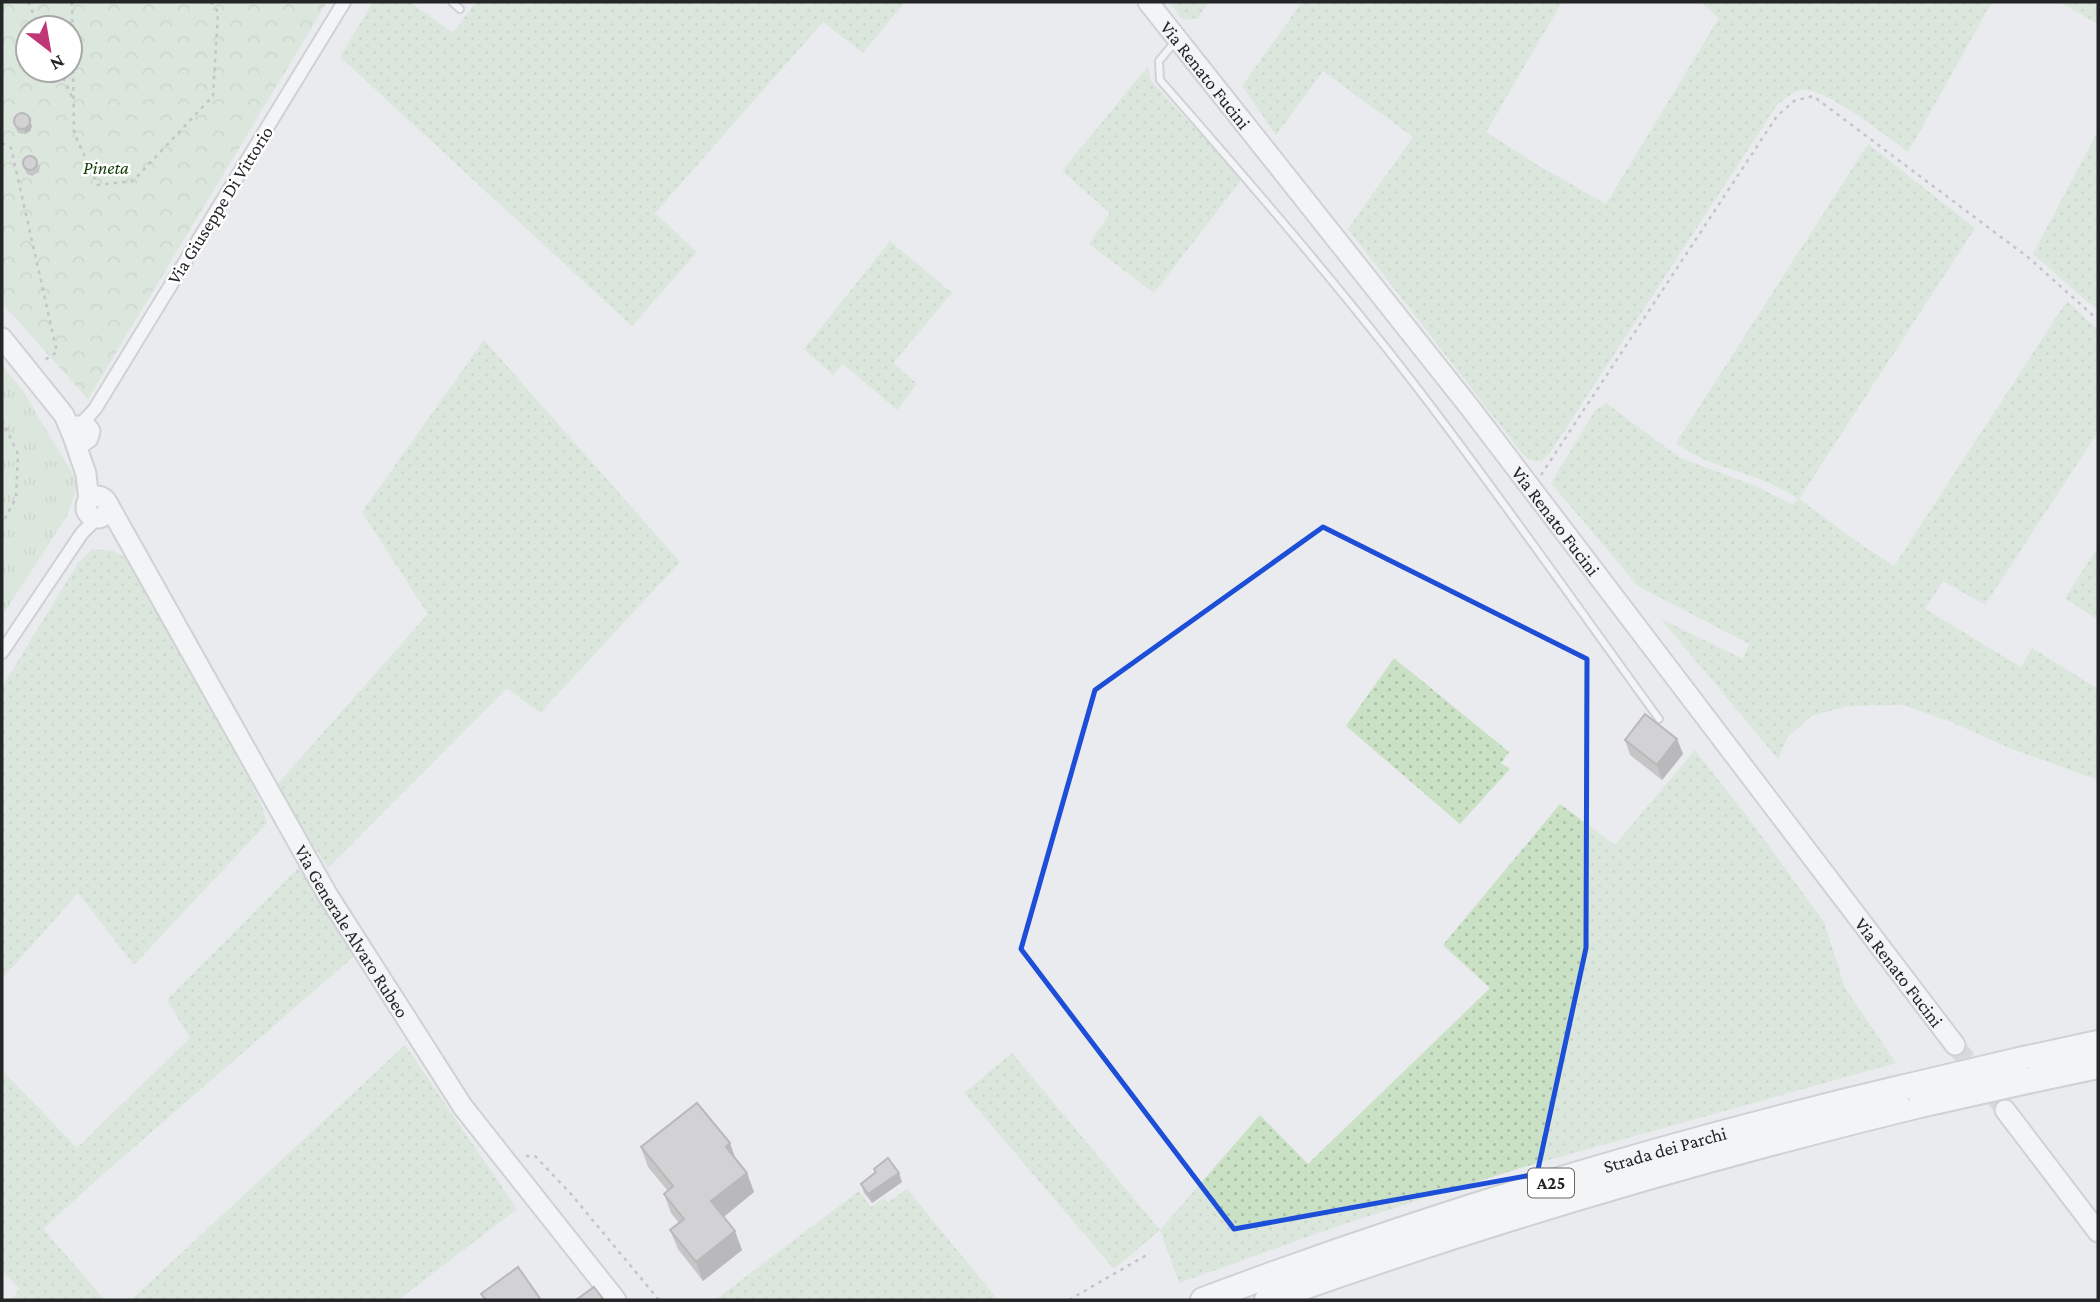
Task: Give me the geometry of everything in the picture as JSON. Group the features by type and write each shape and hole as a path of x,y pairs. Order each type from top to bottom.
{"highway":[{"name":"Strada dei Parchi","path":"1203,1300 1425,1223 1574,1176 1743,1128 1913,1096 2026,1070 2098,1044"},
{"name":"Strada dei Parchi","path":"2026,1070 2098,1066"},
{"name":"Strada dei Parchi","path":"1267,1300 1449,1238 1765,1144 1913,1096"}],"street":[{"name":"Via Giuseppe Di Vittorio","path":"79,430 95,409 344,2"},
{"name":"Via Renato Fucini","path":"1148,2 1532,489 1955,1045"},
{"path":"2,338 79,430 94,472 98,507 2,652"},
{"name":"Via Generale Alvaro Rubeo","path":"98,507 126,536 327,894 463,1107 616,1300"},
{"path":"2005,1110 2098,1232"}],"lane":[{"path":"452,2 460,9"},
{"path":"1178,38 1159,61 1160,80 1268,204 1402,368 1659,719"}],"path":[{"path":"72,2 74,133 98,185 132,181 214,96 218,12 211,2"},
{"path":"66,84 73,100"},
{"path":"1532,489 1777,116 1794,101 1813,96 2029,258 2098,320"},
{"path":"2,143 11,148 57,352 38,365"},
{"path":"2,419 18,454 16,498 2,524"},
{"path":"499,1153 535,1156 659,1300"},
{"path":"1069,1300 1150,1253"}],"highlighted area":[{"path":"1323,527 1587,659 1586,948 1537,1174 1234,1229 1021,949 1095,690"}],"green space":[{"name":"Pineta","path":"2,2 327,2 88,399 2,303"},
{"path":"373,2 410,2 453,33 476,2 905,2 863,53 823,22 655,213 697,252 632,326 340,57"},
{"path":"1169,2 1208,2 1198,18 1183,20"},
{"path":"1302,2 1562,2 1486,132 1606,204 1719,18 1700,2 1992,2 1908,152 1871,124 1824,95 1800,90 1777,105 1549,454 1541,461 1529,460 1521,452 1348,229 1413,137 1323,71 1276,135 1242,86"},
{"path":"2060,2 2098,2 2098,24"},
{"path":"1148,66 1151,81 1242,179 1154,293 1089,244 1110,213 1062,171"},
{"path":"2098,131 2098,311 2033,254"},
{"path":"1868,144 1975,228 1799,499 1894,566 2067,301 2098,330 2098,432 1985,605 1943,581 1925,609 2021,667 2032,648 2098,689 2098,780 1903,705 1848,706 1811,716 1787,738 1778,759 1661,619 1743,659 1749,644 1638,586 1551,483 1595,411 1606,403 1680,458 1753,485 1792,504 1798,499 1769,483 1705,460 1676,443"},
{"path":"890,241 952,293 893,363 917,384 897,410 843,364 833,375 804,349"},
{"path":"484,340 680,562 540,713 507,688 328,868 276,786 428,614 362,512"},
{"path":"2,365 23,391 78,483 67,516 2,616"},
{"path":"2098,547 2098,620 2065,598"},
{"path":"92,549 114,551 135,564 227,735 260,801 267,823 134,965 78,893 2,979 2,687 78,563"},
{"path":"1394,658 1509,752 1501,763 1510,769 1460,824 1346,726"},
{"path":"1695,750 1824,922 1845,988 1896,1063 1527,1166 1347,1223 1179,1283 1160,1230 1260,1115 1308,1164 1490,988 1443,945 1560,804 1615,845"},
{"path":"299,867 353,957 43,1229 105,1300 11,1300 20,1289 2,1271 2,1070 77,1148 190,1038 167,1000"},
{"path":"405,1045 517,1209 398,1300 131,1300"},
{"path":"1012,1053 1160,1230 1114,1269 964,1093"},
{"path":"907,1189 998,1300 715,1300 859,1191 871,1207 884,1198 888,1202"}],"building":[{"path":"22,113 28,115 28,127 22,129 16,127 14,121 16,115"},
{"path":"27,156 33,156 37,163 33,170 27,170 23,166 23,160"},
{"path":"1645,714 1677,739 1657,765 1625,740"},
{"path":"697,1103 730,1143 726,1147 747,1173 711,1201 735,1231 696,1262 670,1230 684,1219 664,1194 673,1186 641,1147"},
{"path":"888,1158 899,1173 868,1194 861,1184"},
{"path":"518,1267 541,1300 486,1300 481,1294"},
{"path":"594,1287 604,1300 576,1300"}],"tunnel":[{"path":"1955,1045 2005,1110"}]}
